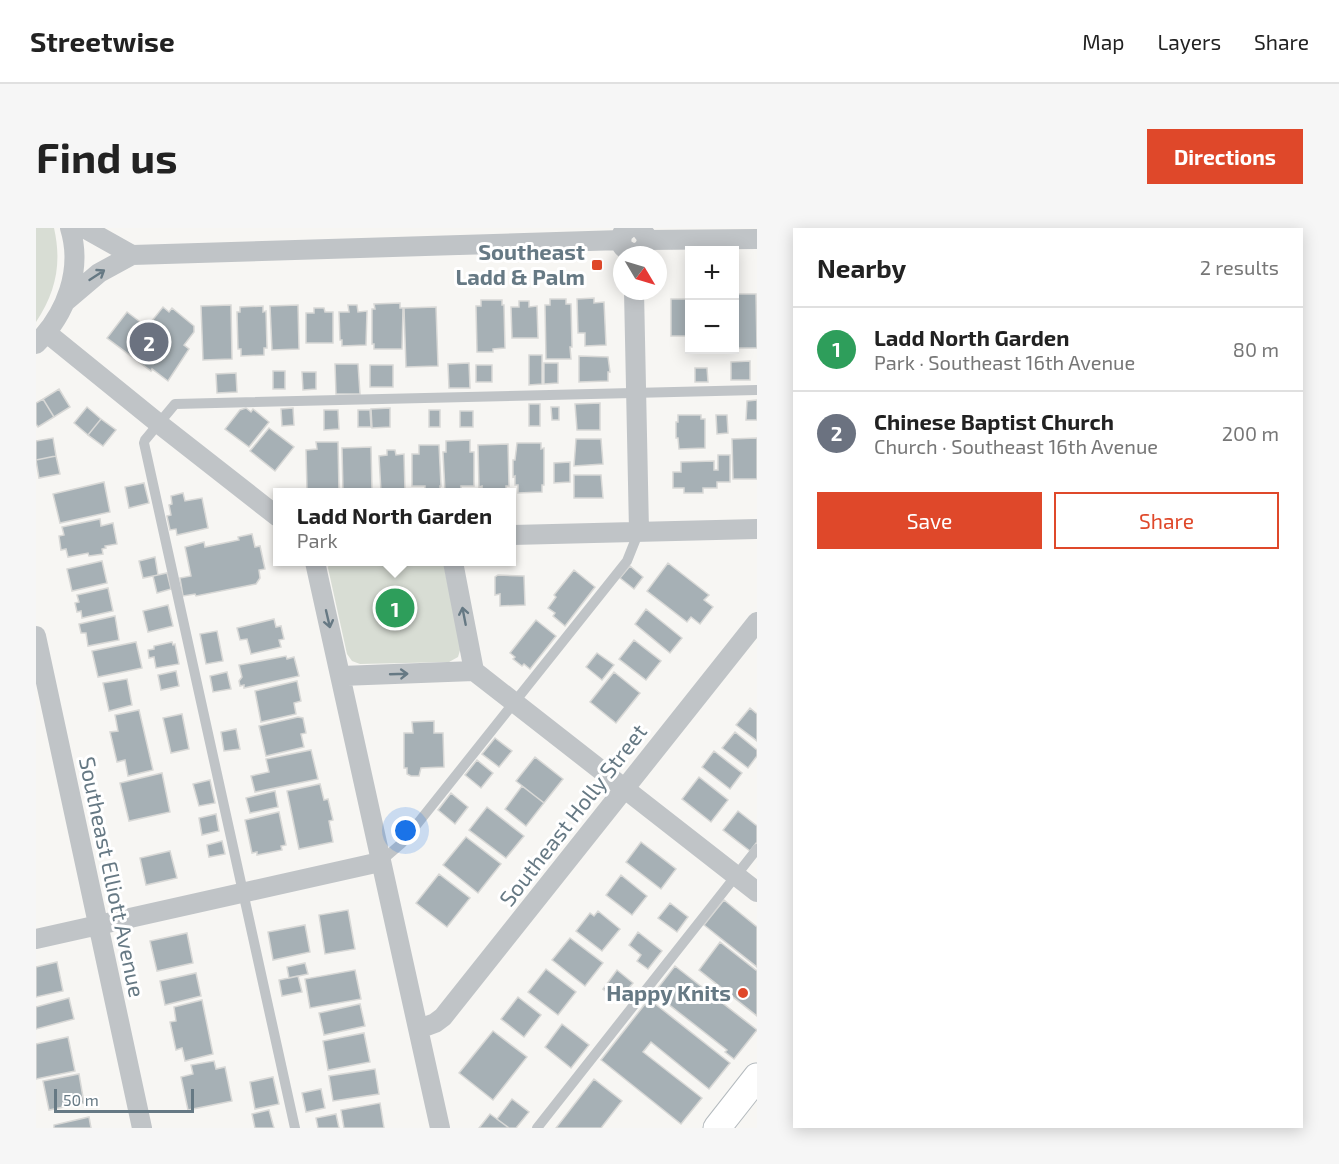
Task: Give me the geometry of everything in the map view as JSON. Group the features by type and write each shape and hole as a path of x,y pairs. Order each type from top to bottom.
{"main road":[{"path":"717,1128 752,1094"}],"street":[{"path":"66,301 72,280 74,254 70,228"},
{"path":"84,228 132,255"},
{"path":"273,513 158,423 42,338 66,301 99,273 132,255 757,239"},
{"path":"634,300 639,531"},
{"path":"516,535 757,529"},
{"path":"316,566 440,1128"},
{"path":"454,566 474,671"},
{"name":"Southeast Holly Street","path":"419,1029 444,1017 757,622"},
{"name":"Southeast Elliott Avenue","path":"36,636 142,1128"},
{"path":"341,676 474,671 757,892"},
{"path":"36,939 380,862"}],"lane":[{"path":"295,1128 144,443 158,423 176,404 757,390"},
{"path":"380,862 402,843 627,561 639,531"},
{"path":"537,1128 757,849"}],"shaded area":[{"path":"36,228 54,228 57,265 53,288 36,322"},
{"path":"328,566 444,566 461,647 458,657 449,662 360,664 352,661 347,654"}],"building":[{"path":"739,294 756,294 757,348 739,348"},
{"path":"594,298 594,303 604,302 606,345 585,346 585,333 578,333 577,299"},
{"path":"550,299 566,299 566,304 571,304 571,359 546,359 545,305 550,305"},
{"path":"671,299 685,299 685,336 671,336"},
{"path":"481,300 502,300 505,348 493,349 493,352 477,352 476,306 481,306"},
{"path":"519,301 529,301 529,307 537,306 538,338 512,338 511,307 519,307"},
{"path":"400,303 400,308 403,308 402,349 374,349 372,309 375,309 374,304"},
{"path":"231,305 232,359 203,360 201,306"},
{"path":"298,305 299,349 272,350 270,306"},
{"path":"348,305 357,305 358,312 367,311 366,345 342,346 339,312 349,312"},
{"path":"263,306 263,312 266,311 267,348 264,348 264,355 241,356 241,349 238,349 237,312 240,312 240,307"},
{"path":"163,307 169,312 172,308 194,326 194,332 184,345 189,349 168,381 107,338 127,312 147,327"},
{"path":"436,307 438,366 406,367 404,308"},
{"path":"314,308 324,308 325,312 333,312 333,343 306,343 306,313 314,313"},
{"path":"529,355 542,355 542,384 529,385"},
{"path":"579,356 608,357 610,372 608,372 608,381 579,382"},
{"path":"750,361 750,380 731,380 731,362"},
{"path":"469,363 470,388 449,388 448,364"},
{"path":"544,363 558,363 558,383 544,384"},
{"path":"335,364 358,364 360,394 336,394"},
{"path":"370,365 393,365 393,387 370,387"},
{"path":"476,365 492,365 492,382 476,382"},
{"path":"695,368 707,368 708,382 695,382"},
{"path":"273,371 285,371 285,389 273,389"},
{"path":"302,372 316,372 316,389 303,390"},
{"path":"236,373 237,392 217,393 216,374"},
{"path":"59,389 70,407 54,417 43,399"},
{"path":"43,399 54,417 38,427 36,403"},
{"path":"757,400 757,420 746,420 747,401"},
{"path":"600,403 600,430 577,430 575,404"},
{"path":"529,404 540,404 540,426 529,426"},
{"path":"87,407 101,419 88,435 74,423"},
{"path":"551,407 559,407 559,420 552,420"},
{"path":"246,408 251,412 253,409 269,422 249,447 225,429 240,410"},
{"path":"293,408 294,425 282,426 281,409"},
{"path":"390,408 390,427 372,428 371,409"},
{"path":"324,410 338,410 339,429 324,430"},
{"path":"358,410 370,410 371,427 358,427"},
{"path":"429,410 440,410 440,427 429,427"},
{"path":"460,411 473,411 473,427 460,427"},
{"path":"678,415 701,415 701,419 705,419 705,448 679,449 678,438 676,438"},
{"path":"716,415 727,415 728,433 717,434"},
{"path":"101,419 116,430 103,446 88,435"},
{"path":"269,428 294,447 275,471 250,451"},
{"path":"53,438 56,456 36,460 36,441"},
{"path":"757,438 757,479 733,479 732,439"},
{"path":"576,439 601,439 603,464 574,466"},
{"path":"470,440 470,452 474,452 474,486 445,488 443,452 446,452 446,441"},
{"path":"316,442 338,442 339,488 307,488 306,450 317,449"},
{"path":"517,443 541,443 541,449 544,448 542,492 518,493 518,485 515,485 515,476 513,477 513,460 515,460"},
{"path":"508,444 509,486 506,488 479,487 478,445"},
{"path":"419,445 439,445 440,488 412,486 412,454 419,454"},
{"path":"371,447 372,488 343,488 342,448"},
{"path":"387,450 395,450 396,455 404,454 405,488 381,488 379,456 387,455"},
{"path":"718,455 730,455 730,482 717,482 717,488 703,488 703,493 684,493 684,488 673,488 673,472 681,472 681,462 714,461 714,470 718,470"},
{"path":"56,456 60,474 39,478 36,460"},
{"path":"570,462 570,482 554,483 554,463"},
{"path":"574,475 601,475 603,498 574,498"},
{"path":"104,482 110,512 60,523 53,494"},
{"path":"144,483 149,503 129,508 125,487"},
{"path":"183,493 185,501 202,498 208,528 177,535 176,529 170,530 167,516 171,515 169,505 172,504 171,496"},
{"path":"100,519 101,526 113,523 117,544 105,546 106,548 102,549 103,554 89,556 88,553 68,557 66,549 61,550 59,536 64,535 62,527"},
{"path":"252,534 255,547 260,546 265,569 259,570 260,578 256,584 196,596 195,594 183,596 180,578 191,576 185,547 204,542 205,547 239,540 238,537"},
{"path":"155,557 158,575 143,578 139,561"},
{"path":"102,561 107,583 72,591 67,569"},
{"path":"668,563 709,595 704,600 713,607 700,624 691,617 687,622 647,591"},
{"path":"630,566 643,577 634,589 620,578"},
{"path":"574,570 595,587 565,626 553,616 555,613 548,608 556,597 554,595"},
{"path":"167,573 171,589 157,593 153,576"},
{"path":"498,575 524,576 525,605 500,606 500,594 495,595 495,577"},
{"path":"108,588 113,611 82,618 81,611 77,612 75,603 79,602 77,595"},
{"path":"168,605 173,626 148,632 143,611"},
{"path":"646,609 682,638 670,653 635,624"},
{"path":"115,616 119,640 88,646 86,633 81,633 79,624"},
{"path":"274,619 276,627 281,626 284,639 279,640 281,647 251,654 247,639 240,640 237,628"},
{"path":"536,620 556,636 530,669 513,659 515,657 510,653"},
{"path":"217,631 223,661 206,664 200,634"},
{"path":"634,640 661,661 646,680 619,659"},
{"path":"136,642 142,668 98,677 92,651"},
{"path":"172,642 173,645 175,644 179,664 156,668 154,657 149,658 148,650 154,649 154,646"},
{"path":"597,653 614,665 602,680 586,667"},
{"path":"286,656 287,659 294,657 299,676 244,688 244,685 240,686 239,681 242,677 239,665"},
{"path":"176,671 179,686 161,690 158,675"},
{"path":"227,672 231,689 213,692 210,676"},
{"path":"614,672 640,693 616,723 590,702"},
{"path":"127,679 132,705 109,711 103,683"},
{"path":"297,681 301,701 294,703 296,714 261,722 255,691"},
{"path":"750,708 757,714 757,741 736,725"},
{"path":"139,710 153,770 128,776 125,760 117,762 110,732 118,731 115,715"},
{"path":"182,714 189,749 171,753 163,718"},
{"path":"298,717 303,718 306,733 301,734 304,747 266,756 259,726"},
{"path":"434,721 434,733 443,733 444,767 421,768 419,776 411,776 407,774 407,768 404,768 404,733 413,733 412,722"},
{"path":"236,729 240,749 224,751 221,732"},
{"path":"735,732 757,750 757,756 748,768 722,748"},
{"path":"495,738 512,751 499,767 482,754"},
{"path":"311,750 318,779 255,792 251,776 269,772 266,759"},
{"path":"714,751 742,773 730,789 702,767"},
{"path":"535,757 563,779 544,803 516,781"},
{"path":"477,760 493,773 481,788 465,775"},
{"path":"162,773 170,812 129,821 120,783"},
{"path":"699,777 728,800 711,822 682,799"},
{"path":"210,780 215,803 199,806 193,784"},
{"path":"320,784 324,800 328,799 333,820 329,821 333,842 299,849 287,791"},
{"path":"522,786 544,803 526,826 505,809"},
{"path":"275,791 278,807 250,813 246,798"},
{"path":"451,793 468,807 455,824 438,810"},
{"path":"487,807 524,836 506,858 469,830"},
{"path":"738,811 757,826 757,842 750,851 723,830"},
{"path":"279,812 286,845 281,846 282,850 257,855 257,852 252,853 245,820"},
{"path":"216,814 219,831 202,835 199,818"},
{"path":"466,837 501,864 478,893 443,865"},
{"path":"222,841 225,854 209,857 207,845"},
{"path":"641,842 676,869 661,889 626,862"},
{"path":"170,851 177,878 146,885 140,858"},
{"path":"439,874 470,898 447,927 416,903"},
{"path":"621,875 647,896 632,915 606,895"},
{"path":"724,900 757,927 757,967 704,925"},
{"path":"670,903 688,917 677,932 658,918"},
{"path":"348,910 355,949 325,954 319,915"},
{"path":"598,911 620,929 602,951 576,931 590,913 594,916"},
{"path":"305,925 310,952 273,960 268,932"},
{"path":"638,932 662,951 648,969 637,961 641,955 629,945"},
{"path":"187,933 193,963 157,971 150,941"},
{"path":"570,938 603,963 585,986 552,960"},
{"name":"Happy Knits","path":"720,942 757,971 757,1016 699,970"},
{"path":"57,962 63,991 36,997 36,967"},
{"path":"305,963 308,974 289,978 287,967"},
{"path":"675,966 757,1030 734,1059 725,1052 727,1050 654,993"},
{"path":"546,969 576,992 558,1015 528,992"},
{"path":"355,970 361,999 310,1008 305,979"},
{"path":"617,970 633,983 618,1001 603,989"},
{"path":"196,973 201,996 165,1005 160,981"},
{"path":"298,976 302,992 282,996 279,980"},
{"path":"518,997 541,1015 524,1037 501,1019"},
{"path":"69,998 74,1019 36,1029 36,1007"},
{"path":"649,999 730,1063 709,1089 651,1042 643,1052 702,1098 681,1124 601,1060"},
{"path":"202,1000 213,1054 185,1061 182,1048 176,1050 170,1022 176,1021 174,1007"},
{"path":"360,1004 365,1026 324,1035 319,1013"},
{"path":"562,1024 589,1045 571,1068 545,1047"},
{"path":"493,1031 527,1057 493,1100 459,1073"},
{"path":"364,1033 370,1062 328,1070 323,1041"},
{"path":"68,1037 75,1071 36,1079 36,1044"},
{"path":"214,1061 216,1069 225,1067 232,1101 188,1110 181,1077 193,1074 191,1065"},
{"path":"375,1069 379,1094 333,1101 329,1076"},
{"path":"79,1074 84,1103 49,1110 43,1081"},
{"path":"273,1077 279,1104 255,1109 250,1082"},
{"path":"594,1079 622,1101 601,1128 556,1128"},
{"path":"321,1089 325,1108 306,1112 302,1093"},
{"path":"512,1099 529,1112 516,1128 509,1128 497,1119"},
{"path":"380,1103 384,1128 344,1128 341,1110"},
{"path":"269,1110 274,1128 255,1128 252,1114"},
{"path":"336,1114 339,1128 318,1128 316,1118"},
{"path":"490,1114 497,1119 509,1128 479,1128"},
{"path":"89,1117 91,1128 54,1128 54,1125"}],"place":[{"name":"Southeast Ladd & Palm","path":"597,265"},
{"name":"Chinese Baptist Church","path":"149,342"},
{"name":"Ladd North Garden","path":"395,608"},
{"name":"Happy Knits","path":"743,993"}]}
